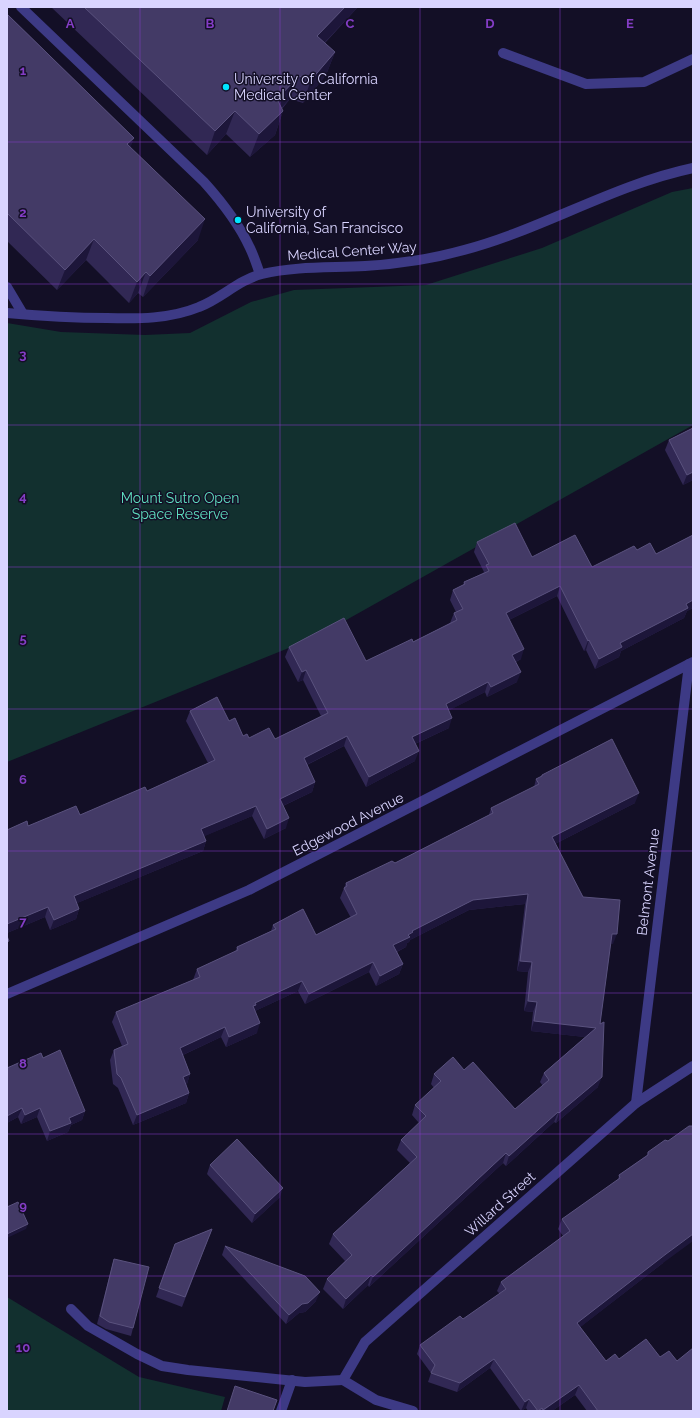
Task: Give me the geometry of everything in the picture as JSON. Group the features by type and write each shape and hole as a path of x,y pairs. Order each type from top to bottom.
{"street":[{"path":"21,7 221,200 250,248 260,274"},
{"path":"504,53 586,84 644,82 693,59"},
{"name":"Medical Center Way","path":"7,313 132,319 159,317 182,313 200,307 244,281 260,274 289,269 366,266 402,263 433,258 503,238 534,227 640,182 693,168"},
{"path":"7,288 23,314"},
{"name":"Edgewood Avenue","path":"7,994 249,890 691,663"},
{"name":"Belmont Avenue","path":"636,1103 691,663"},
{"name":"Willard Street","path":"343,1380 365,1342 636,1103 693,1066"},
{"path":"71,1309 88,1326 137,1354 162,1366 305,1382 343,1380 376,1400 412,1411"},
{"path":"281,1411 292,1380"}],"green space":[{"name":"Mount Sutro Open Space Reserve","path":"693,188 693,425 316,637 7,762 7,323 61,332 145,335 190,333 251,302 294,290 426,285 542,248 672,192"},
{"path":"7,1297 139,1377 225,1397 221,1411 7,1411"}],"building":[{"name":"University of California Medical Center","path":"84,7 345,7 317,36 335,52 311,80 299,76 277,99 283,111 259,134 235,111 215,131"},
{"path":"7,14 134,138 127,144 205,219 150,276 146,272 137,282 94,239 65,270 7,213"},
{"path":"693,428 693,472 687,475 669,440"},
{"path":"515,523 532,557 575,535 592,567 634,546 637,550 650,543 656,554 693,535 693,600 686,604 688,608 620,643 622,647 599,659 589,640 588,641 560,586 506,613 524,649 512,655 521,672 491,687 488,682 446,704 452,718 412,737 419,751 369,777 347,736 304,758 315,782 280,799 289,818 267,829 256,806 201,829 206,841 74,896 79,909 54,920 48,907 7,924 7,830 27,821 28,826 76,806 80,815 145,787 147,791 215,760 190,711 217,697 229,721 235,718 243,736 247,734 249,738 269,728 275,739 328,713 306,670 302,672 289,647 344,618 366,661 412,639 413,642 457,620 454,613 463,609 453,590 465,584 464,582 489,571 486,565 489,564 477,542"},
{"path":"612,739 639,793 552,837 583,897 620,900 617,934 612,934 600,1024 604,1022 602,1077 559,1113 558,1112 509,1156 506,1153 373,1277 371,1275 346,1299 327,1279 352,1255 333,1234 417,1157 401,1140 426,1116 415,1105 441,1081 434,1074 453,1057 464,1070 473,1062 515,1109 549,1080 544,1073 596,1028 534,1021 537,1002 528,1001 532,962 520,961 528,894 473,900 412,931 413,932 408,935 410,937 393,945 403,964 380,976 373,962 309,994 302,981 255,1003 256,1005 253,1006 260,1023 229,1037 225,1027 180,1048 190,1074 183,1077 189,1093 137,1115 121,1078 117,1074 114,1050 128,1044 116,1012 200,977 197,969 238,950 237,947 276,929 273,925 303,909 316,935 357,914 344,888 347,886 346,883 392,861 395,863 493,813 491,808 539,784 536,779 542,775"},
{"path":"60,1050 85,1111 69,1118 71,1123 50,1131 40,1108 25,1115 22,1108 7,1116 7,1068 41,1053 43,1058"},
{"path":"689,1126 693,1126 693,1234 577,1323 606,1361 615,1354 619,1359 646,1339 660,1357 669,1351 677,1361 693,1348 693,1411 598,1411 579,1385 543,1410 542,1408 538,1411 529,1399 525,1402 494,1359 460,1383 431,1373 435,1365 420,1345 460,1316 463,1319 506,1289 501,1282 570,1231 562,1219 620,1178 619,1175 648,1155 648,1152 665,1140 668,1141"},
{"path":"237,1139 283,1188 255,1214 210,1165"},
{"path":"18,1202 28,1224 7,1234 7,1207"},
{"path":"212,1229 185,1297 159,1288 175,1244"},
{"path":"225,1246 305,1276 320,1292 308,1303 302,1304 289,1315"},
{"path":"114,1259 149,1267 133,1328 109,1322 100,1316"},
{"path":"235,1386 277,1400 273,1411 227,1411"}],"place":[{"name":"University of California Medical Center","path":"226,87"},
{"name":"University of California, San Francisco","path":"238,220"}]}
